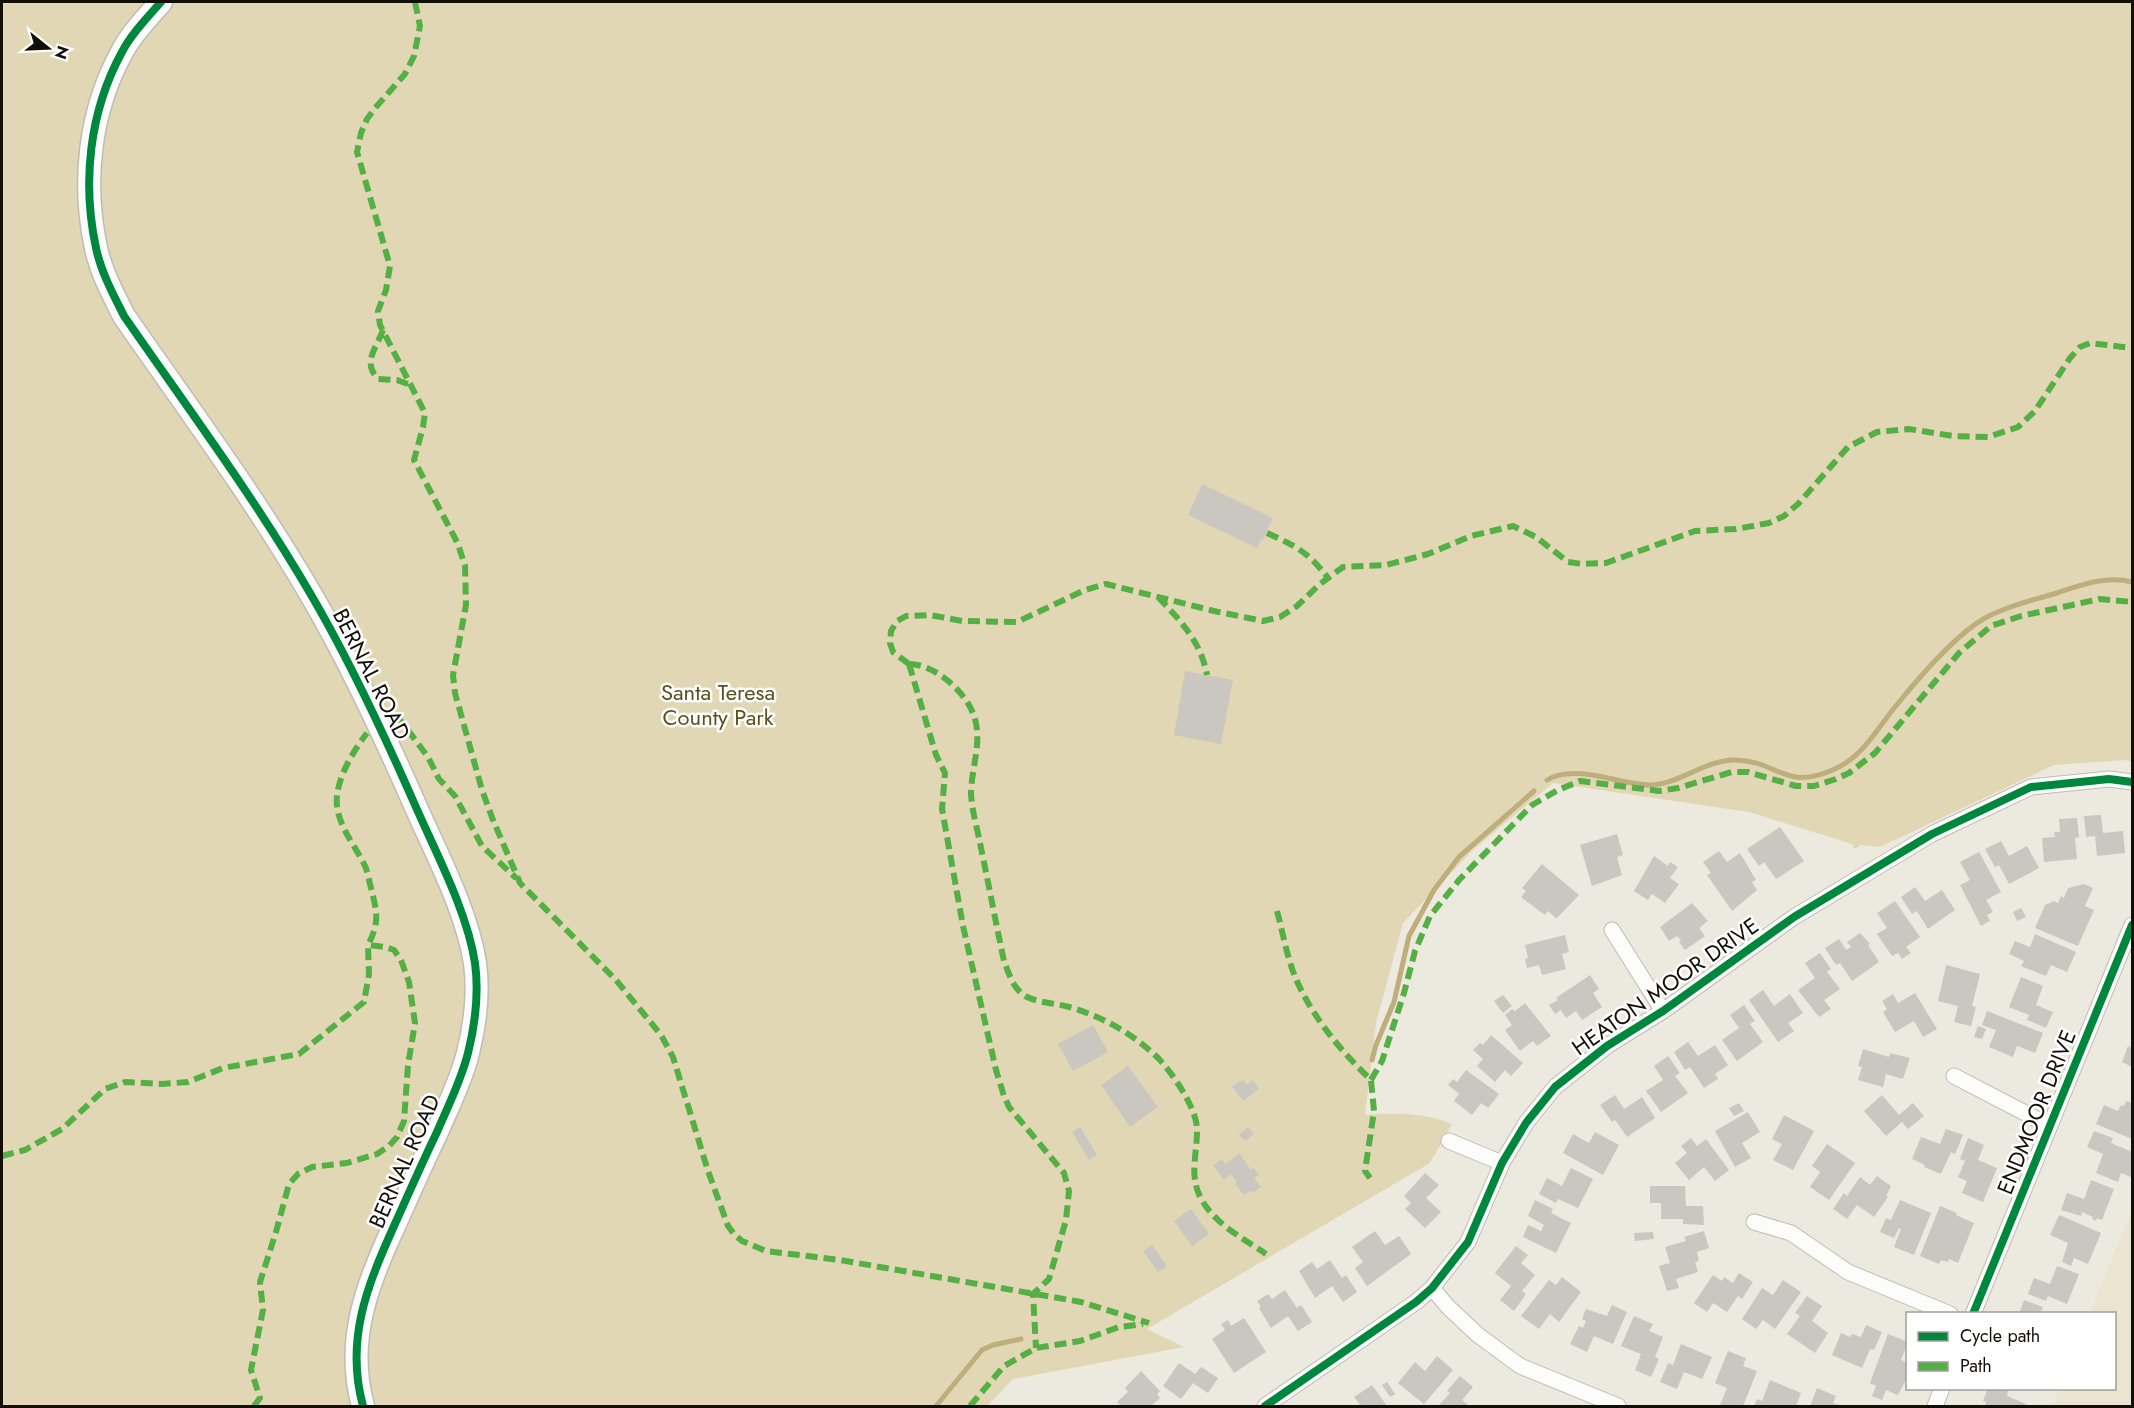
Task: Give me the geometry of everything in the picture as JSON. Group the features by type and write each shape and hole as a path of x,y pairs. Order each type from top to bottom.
{"street":[{"name":"BERNAL ROAD","path":"161,2 122,50 96,117 90,154 89,187 96,250 106,281 124,316 272,531 352,667 448,881 470,939 475,965 477,996 468,1054 454,1093 374,1269 364,1300 355,1354 356,1379 363,1407"},
{"name":"HEATON MOOR DRIVE","path":"1265,1407 1416,1302 1432,1287 1468,1242 1502,1163 1526,1123 1555,1087 1606,1046 1663,1011 1794,918 1932,834 2031,787 2109,779 2133,782"},
{"name":"ENDMOOR DRIVE","path":"1974,1312 2133,925"},
{"path":"1612,930 1663,1011"},
{"path":"1954,1076 2050,1126"},
{"path":"1449,1141 1502,1163"},
{"path":"1754,1222 1791,1233 1848,1272 1945,1312"},
{"path":"1432,1287 1478,1335 1520,1366 1618,1407"},
{"path":"1935,1407 1942,1390"}],"shaded area":[{"path":"2132,1210 2132,1406 2052,1406 2060,1390 2116,1390 2116,1312 2090,1312"}],"green space":[{"name":"Santa Teresa County Park","path":"2,2 2132,2 2132,762 2126,760 2054,765 1880,847 1861,845 1854,849 1852,844 1749,812 1553,783 1473,850 1403,923 1376,1023 1365,1115 1409,1114 1430,1117 1452,1124 1430,1163 1147,1329 1184,1347 1013,1379 987,1406 2,1406"}],"building":[{"path":"1202,484 1273,518 1257,548 1188,515"},
{"path":"1185,671 1233,680 1221,744 1174,735"},
{"path":"2101,815 2103,833 2123,831 2125,853 2097,856 2095,836 2086,837 2084,816"},
{"path":"2077,818 2079,837 2075,838 2077,859 2044,862 2042,838 2055,837 2054,832 2060,832 2059,819"},
{"path":"1780,827 1804,861 1776,879 1764,862 1759,866 1747,849"},
{"path":"1617,834 1623,855 1617,857 1622,875 1592,886 1580,845"},
{"path":"2001,841 2009,856 2027,846 2039,868 2009,884 1999,865 1995,867 1985,849"},
{"path":"1719,851 1727,862 1740,853 1756,880 1752,882 1757,890 1732,911 1707,875 1711,873 1703,862"},
{"path":"1979,852 2001,892 1986,900 1993,912 1987,915 1990,921 1981,926 1960,885 1970,880 1960,862"},
{"path":"1654,856 1668,866 1670,862 1678,867 1670,878 1679,884 1665,903 1652,894 1648,900 1634,891"},
{"path":"1542,864 1579,895 1556,918 1548,911 1545,915 1521,897 1526,891 1522,888"},
{"path":"2084,884 2093,888 2085,906 2094,910 2078,946 2035,928 2045,905 2054,901 2058,903 2061,896 2064,898 2068,888"},
{"path":"1915,887 1925,901 1942,890 1955,910 1928,929 1917,911 1912,914 1901,897"},
{"path":"1895,901 1920,937 1906,947 1911,953 1902,959 1898,953 1892,956 1877,934 1887,928 1877,913"},
{"path":"1692,903 1708,921 1699,928 1705,936 1685,950 1677,936 1669,941 1660,927"},
{"path":"2021,908 2026,917 2017,921 2013,912"},
{"path":"1860,933 1870,944 1868,945 1879,962 1852,981 1840,963 1836,965 1825,948 1839,939 1846,950 1851,947 1847,942"},
{"path":"2035,934 2076,952 2067,972 2051,965 2046,976 2021,966 2024,961 2009,954 2015,941 2030,947"},
{"path":"1565,935 1569,952 1562,954 1566,969 1542,975 1539,965 1527,968 1525,959 1528,958 1525,945"},
{"path":"1820,953 1831,969 1827,972 1840,989 1824,1000 1831,1009 1819,1017 1798,990 1815,978 1805,963"},
{"path":"1946,965 1980,974 1972,1006 1976,1007 1971,1026 1954,1022 1958,1006 1938,1001"},
{"path":"1590,975 1599,989 1593,993 1602,1007 1582,1020 1576,1011 1566,1018 1561,1010 1555,1014 1549,1005"},
{"path":"2021,977 2043,986 2036,1005 2053,1012 2046,1028 2027,1020 2029,1015 2009,1007"},
{"path":"1763,990 1774,1006 1790,994 1803,1013 1788,1023 1794,1031 1778,1042 1749,1000"},
{"path":"1915,993 1937,1029 1923,1037 1914,1021 1895,1032 1883,1012 1887,1009 1882,1001 1893,994 1898,1003"},
{"path":"1503,995 1512,1006 1503,1013 1494,1001"},
{"path":"1525,1003 1551,1036 1537,1046 1533,1041 1520,1051 1505,1030 1512,1025 1505,1015"},
{"path":"1744,1005 1755,1021 1750,1024 1763,1042 1737,1061 1722,1040 1739,1028 1730,1015"},
{"path":"1987,1011 2043,1033 2035,1053 2017,1046 2013,1057 1989,1047 1996,1030 1982,1025"},
{"path":"1093,1025 1108,1052 1073,1071 1058,1044"},
{"path":"1978,1026 1986,1029 1982,1039 1974,1037"},
{"path":"1491,1035 1523,1063 1511,1076 1505,1070 1495,1082 1477,1066 1483,1059 1473,1050 1480,1043 1483,1045"},
{"path":"1688,1042 1698,1056 1715,1045 1728,1065 1715,1074 1718,1079 1704,1088 1690,1067 1685,1070 1674,1052"},
{"path":"2128,1046 2132,1048 2132,1067 2122,1062"},
{"path":"1863,1049 1889,1057 1890,1053 1910,1058 1903,1079 1886,1074 1883,1087 1858,1080 1862,1067 1858,1066"},
{"path":"1668,1056 1680,1073 1675,1076 1688,1093 1661,1112 1646,1091 1663,1080 1654,1066"},
{"path":"1128,1066 1158,1107 1130,1127 1101,1085"},
{"path":"1466,1070 1499,1094 1488,1108 1481,1103 1472,1115 1454,1101 1459,1094 1448,1085 1453,1079 1457,1082"},
{"path":"1243,1080 1247,1085 1252,1080 1259,1089 1243,1101 1232,1086"},
{"path":"1615,1095 1624,1109 1642,1097 1655,1118 1627,1137 1600,1105"},
{"path":"1882,1095 1899,1115 1913,1103 1924,1116 1908,1129 1902,1122 1886,1136 1864,1111"},
{"path":"2126,1101 2132,1103 2132,1139 2096,1124 2104,1105 2118,1111"},
{"path":"1739,1103 1744,1111 1734,1116 1729,1108"},
{"path":"1748,1112 1760,1132 1742,1143 1751,1158 1735,1167 1715,1131"},
{"path":"1784,1115 1814,1131 1793,1170 1773,1160 1782,1144 1772,1139"},
{"path":"1080,1127 1097,1155 1089,1160 1072,1132"},
{"path":"1248,1127 1254,1134 1245,1141 1239,1135"},
{"path":"1946,1129 1963,1135 1955,1154 1951,1152 1941,1174 1912,1159 1921,1137 1940,1144"},
{"path":"2094,1131 2113,1138 2111,1143 2132,1152 2131,1177 2121,1173 2118,1182 2096,1173 2103,1154 2087,1147"},
{"path":"1595,1132 1619,1145 1603,1175 1563,1153 1573,1134 1589,1143"},
{"path":"1691,1138 1697,1146 1706,1139 1729,1170 1715,1181 1704,1167 1689,1180 1675,1163 1687,1153 1681,1146"},
{"path":"1968,1138 1984,1145 1978,1160 1997,1168 1983,1202 1962,1193 1967,1181 1958,1177 1965,1161 1960,1159"},
{"path":"1827,1144 1855,1163 1829,1200 1810,1187 1820,1172 1812,1166"},
{"path":"1239,1153 1251,1170 1254,1168 1259,1175 1254,1178 1261,1187 1244,1195 1235,1184 1237,1182 1231,1174 1224,1180 1213,1165 1222,1159 1225,1164"},
{"path":"1571,1168 1593,1179 1578,1208 1558,1199 1556,1203 1539,1194 1547,1178 1562,1186"},
{"path":"1425,1173 1439,1185 1426,1198 1441,1212 1425,1228 1405,1209 1411,1203 1404,1196"},
{"path":"1877,1176 1891,1186 1886,1196 1888,1197 1874,1217 1857,1205 1847,1219 1833,1209 1844,1193 1847,1196 1860,1177 1870,1185"},
{"path":"2091,1180 2114,1189 2102,1220 2097,1218 2096,1221 2082,1212 2081,1216 2061,1210 2067,1193 2084,1199"},
{"path":"1650,1186 1685,1186 1686,1206 1703,1206 1704,1225 1683,1224 1683,1219 1661,1219 1661,1203 1650,1203"},
{"path":"1535,1200 1553,1209 1551,1213 1571,1223 1556,1253 1523,1237 1528,1225 1541,1231 1544,1225 1528,1216"},
{"path":"1900,1200 1931,1213 1914,1255 1894,1247 1901,1229 1899,1228 1894,1238 1880,1232 1886,1218 1891,1220"},
{"path":"1940,1206 1974,1223 1958,1263 1949,1259 1948,1262 1941,1260 1939,1264 1920,1256"},
{"path":"1191,1209 1209,1234 1192,1246 1174,1221"},
{"path":"2059,1215 2101,1233 2088,1264 2074,1258 2071,1266 2062,1262 2068,1243 2050,1235"},
{"path":"1375,1231 1385,1245 1399,1236 1411,1254 1367,1286 1355,1268 1363,1262 1352,1247"},
{"path":"1704,1231 1709,1248 1697,1252 1699,1261 1695,1262 1698,1272 1676,1279 1679,1288 1667,1291 1659,1266 1670,1263 1665,1247 1686,1241 1684,1237"},
{"path":"1653,1232 1654,1239 1635,1241 1634,1233"},
{"path":"1152,1245 1167,1266 1158,1272 1143,1251"},
{"path":"1516,1246 1528,1255 1521,1263 1535,1275 1522,1291 1526,1294 1514,1311 1500,1300 1511,1286 1495,1273"},
{"path":"1330,1260 1342,1278 1346,1275 1357,1292 1343,1302 1332,1286 1315,1298 1299,1271 1312,1262 1317,1269"},
{"path":"2057,1266 2079,1274 2067,1304 2048,1296 2046,1301 2028,1294 2034,1278 2050,1284"},
{"path":"1739,1273 1753,1282 1742,1299 1738,1296 1727,1312 1713,1303 1707,1312 1694,1303 1713,1275 1722,1281 1724,1277 1733,1283"},
{"path":"1562,1277 1581,1292 1559,1322 1550,1314 1539,1329 1521,1316 1549,1280 1556,1285"},
{"path":"1783,1280 1801,1292 1775,1329 1763,1320 1756,1329 1742,1319 1762,1288 1773,1295"},
{"path":"1285,1290 1297,1308 1301,1305 1312,1322 1298,1331 1288,1316 1271,1328 1259,1308 1261,1307 1257,1301 1268,1294 1272,1299"},
{"path":"1807,1296 1822,1306 1812,1321 1828,1333 1815,1353 1787,1334 1800,1316 1795,1313"},
{"path":"2024,1300 2043,1307 2041,1311 2043,1312 2020,1312"},
{"path":"1612,1305 1627,1312 1613,1344 1594,1336 1587,1352 1570,1344 1579,1326 1583,1328 1586,1321 1582,1319 1586,1309 1607,1316"},
{"path":"1634,1316 1653,1324 1649,1331 1663,1337 1655,1357 1659,1359 1651,1377 1635,1370 1641,1354 1621,1346"},
{"path":"1244,1318 1266,1352 1234,1373 1212,1339 1225,1330 1221,1324 1228,1320 1231,1326"},
{"path":"1866,1325 1882,1332 1874,1350 1870,1349 1862,1368 1832,1355 1841,1333 1850,1337 1852,1334 1861,1337"},
{"path":"1888,1334 1906,1341 1901,1360 1906,1362 1906,1380 1898,1395 1886,1390 1882,1400 1872,1396 1876,1386 1870,1383"},
{"path":"1681,1344 1712,1357 1702,1379 1684,1372 1677,1389 1660,1382 1668,1363 1673,1365"},
{"path":"1728,1351 1746,1358 1743,1366 1757,1371 1743,1406 1720,1405 1727,1388 1715,1383"},
{"path":"1437,1356 1453,1370 1424,1404 1398,1383 1415,1362 1425,1371"},
{"path":"1179,1363 1195,1374 1201,1367 1218,1378 1208,1393 1193,1383 1181,1399 1163,1386"},
{"path":"1141,1371 1160,1391 1157,1394 1160,1398 1151,1406 1121,1406 1117,1402 1128,1392 1125,1388"},
{"path":"1460,1376 1473,1387 1462,1400 1469,1406 1438,1406 1450,1393 1447,1391"},
{"path":"1770,1380 1801,1393 1796,1406 1754,1406 1757,1399 1762,1401"},
{"path":"1387,1382 1395,1394 1390,1397 1382,1385"},
{"path":"1372,1385 1387,1406 1361,1406 1354,1397"},
{"path":"1817,1388 1836,1396 1833,1403 1843,1406 1810,1406"},
{"path":"1987,1390 2006,1390 2008,1391 2007,1396 2026,1404 2025,1406 1985,1406 1986,1402 1983,1401"}],"waterway":[{"path":"1547,780 1570,773 1637,784 1660,784 1713,764 1735,760 1763,765 1794,777 1821,774 1839,767 1856,755 1937,659 1961,635 1985,618 2011,607 2085,584 2104,580 2132,582"},
{"path":"1372,1060 1394,1002 1409,936 1434,890 1459,857 1534,791"},
{"path":"936,1406 982,1350 993,1345 1021,1339"}],"marked path":[{"path":"415,2 420,26 414,56 405,74 367,119 357,152 390,266 386,290 378,311 380,325 425,413 414,460 458,544 465,566 466,605 453,675 455,693 482,790 520,883 616,980 661,1035 673,1057 708,1171 728,1226 742,1241 766,1251 840,1260 1081,1302 1149,1323"},
{"path":"383,330 372,355 373,373 378,379 397,380 413,386"},
{"path":"909,664 893,652 890,643 891,631 897,621 906,616 930,615 962,621 1017,622 1085,590 1106,584 1263,621 1280,617 1297,606 1320,584 1343,567 1386,565 1428,554 1471,536 1513,526 1536,537 1568,562 1583,564 1606,563 1695,531 1736,529 1769,523 1784,516 1798,504 1848,447 1877,432 1909,429 1953,436 1988,437 2018,427 2035,411 2070,358 2080,347 2090,343 2132,348"},
{"path":"1267,533 1301,551 1328,578"},
{"path":"1158,597 1195,642 1207,675"},
{"path":"1371,1080 1382,1061 1415,951 1430,916 1459,880 1532,805 1580,781 1659,791 1678,788 1732,772 1748,772 1796,786 1814,786 1836,779 1849,773 1875,753 1959,653 1991,626 2021,616 2100,599 2132,602"},
{"path":"909,664 929,669 948,681 964,698 974,716 977,735 971,784 973,808 1004,961 1014,985 1030,998 1069,1007 1106,1021 1129,1034 1159,1059 1189,1103 1196,1122 1194,1167 1198,1193 1223,1225 1266,1254"},
{"path":"909,664 936,755 945,773 942,809 963,926 996,1070 1009,1107 1064,1173 1069,1191 1066,1220 1049,1279 1033,1294 1036,1348"},
{"path":"394,721 401,721 428,757 439,779 455,796 482,846 516,878"},
{"path":"254,1406 260,1398 251,1370 263,1310 260,1282 289,1184 298,1174 312,1167 347,1163 377,1154 397,1137 404,1121 408,1065 415,1023 409,982 401,960 394,950 368,945 376,923 375,904 366,869 346,832 337,805 337,795 344,770 367,733"},
{"path":"1277,911 1290,963 1303,993 1329,1033 1371,1080 1374,1111 1365,1171 1370,1178"},
{"path":"2,1156 25,1150 62,1129 105,1089 125,1082 162,1084 188,1082 223,1068 299,1054 364,1002 369,974 368,945"},
{"path":"970,1406 1004,1366 1036,1348 1080,1341 1119,1327 1143,1324"}],"cycle path":[{"path":"161,2 135,32 122,52 102,99 96,123 89,173 92,223 101,266 124,316 220,453 289,557 339,645 378,724 450,882 465,923 475,963 476,1009 465,1063 450,1103 384,1248 362,1314 356,1358 363,1406"},
{"path":"1265,1406 1416,1302 1432,1288 1468,1242 1502,1163 1526,1123 1555,1087 1607,1046 1663,1011 1794,917 1932,834 2031,787 2109,779 2132,782"},
{"path":"1974,1312 2132,925"}]}
